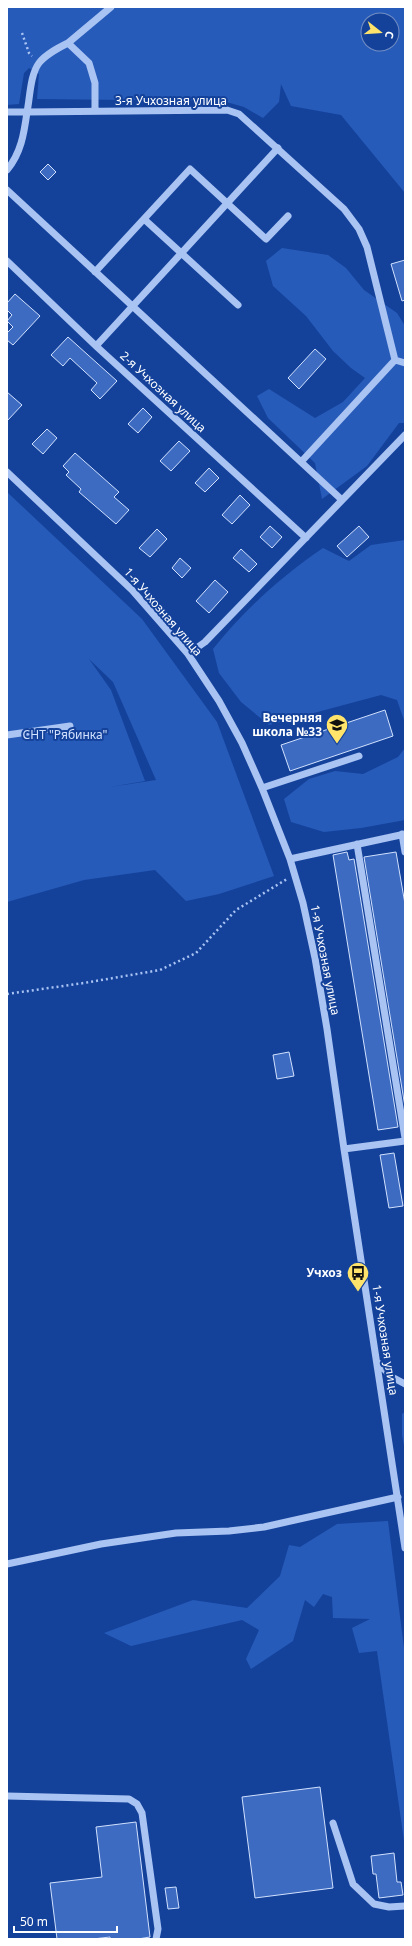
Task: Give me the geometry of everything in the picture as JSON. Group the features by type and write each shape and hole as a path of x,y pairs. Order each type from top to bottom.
{"street":[{"path":"7,170 15,161 22,142 33,79 39,63 50,53 68,43 111,7"},
{"path":"68,43 89,63 95,82 95,111"},
{"name":"3-я Учхозная улица","path":"7,112 227,110 239,114 344,209 359,229 367,247 395,360"},
{"path":"96,346 278,148"},
{"path":"95,272 190,169 266,239 288,216"},
{"path":"7,190 342,500"},
{"path":"144,218 238,305"},
{"name":"2-я Учхозная улица","path":"7,261 96,346 306,538"},
{"path":"301,462 395,360 405,363"},
{"path":"188,654 205,642 405,435"},
{"name":"1-я Учхозная улица","path":"7,472 132,590 188,654 233,725 262,788 290,859 303,903 315,958 405,1548"},
{"path":"7,735 70,726"},
{"path":"262,788 359,756"},
{"path":"290,859 404,834 405,852"},
{"path":"357,844 405,1138"},
{"path":"344,1149 405,1141"},
{"path":"377,1362 392,1376 405,1384"},
{"path":"7,1564 101,1544 176,1533 229,1531 264,1527 398,1497"},
{"path":"7,1796 129,1800 137,1804 142,1813 158,1929 156,1939"},
{"path":"333,1823 353,1884 374,1904 389,1907 405,1906"}],"path":[{"path":"22,33 29,53 39,63"},
{"path":"7,994 160,970 196,953 236,910 294,874"}],"green space":[{"path":"7,7 405,7 405,193 341,115 291,106 281,84 279,102 263,118 244,107 223,101 37,99 39,74 29,68 24,73 19,104 7,105"},
{"path":"282,248 328,255 346,268 364,290 397,313 405,326 405,423 399,423 367,466 322,499 315,463 268,418 257,396 269,389 315,418 343,402 365,378 351,368 333,351 306,316 273,286 266,261"},
{"name":"СНТ \"Рябинка\"","path":"7,492 142,619 217,722 274,876 219,894 186,901 155,870 84,880 7,902","holes":["89,659 113,682 156,780 110,787 145,781 111,690"]},
{"path":"405,540 405,723 397,700 381,695 269,725 241,702 219,673 213,649 264,594 323,548 349,561 371,545"},
{"path":"405,748 405,820 361,828 324,832 291,822 284,799 309,779 335,771 363,774 398,757"},
{"path":"405,1412 405,1451 402,1435 402,1414"},
{"path":"388,1521 405,1656 405,1848 377,1651 359,1653 352,1628 370,1619 333,1618 332,1597 323,1594 314,1607 305,1600 293,1641 251,1669 246,1659 259,1630 242,1620 131,1646 104,1633 193,1600 247,1608 280,1576 289,1545 300,1547 337,1524"}],"building":[{"path":"48,164 56,172 48,180 40,172"},
{"path":"405,260 405,300 402,301 391,264"},
{"path":"15,294 40,316 13,345 7,340 7,333 13,327 7,321 12,315 7,310 7,303"},
{"path":"68,337 117,381 100,399 91,390 97,383 70,358 63,366 51,355"},
{"path":"315,349 326,359 299,389 288,378"},
{"path":"7,392 22,405 7,421"},
{"path":"143,408 152,417 138,433 128,424"},
{"path":"47,429 57,438 43,454 32,444"},
{"path":"179,441 190,451 171,471 160,461"},
{"path":"75,453 119,492 114,497 129,510 116,524 79,492 81,489 66,475 69,472 63,466"},
{"path":"209,468 219,478 205,492 195,483"},
{"path":"240,495 250,505 232,524 222,515"},
{"path":"270,526 282,537 272,548 260,537"},
{"path":"359,526 369,537 347,557 337,546"},
{"path":"157,529 167,539 150,557 139,548"},
{"path":"241,549 257,564 249,572 233,558"},
{"path":"180,558 191,568 182,578 172,568"},
{"path":"215,580 228,592 209,613 196,601"},
{"path":"385,710 393,736 290,771 281,745"},
{"path":"347,852 349,860 354,859 398,1127 378,1130 333,855"},
{"path":"396,852 405,904 405,1107 364,857"},
{"path":"289,1052 294,1076 277,1079 273,1055"},
{"path":"394,1153 403,1206 389,1208 380,1155"},
{"path":"320,1787 333,1888 255,1898 242,1797"},
{"path":"136,1822 150,1937 138,1939 110,1939 110,1937 93,1939 57,1939 50,1883 102,1877 96,1827"},
{"path":"394,1853 397,1882 401,1882 403,1895 379,1898 376,1874 373,1874 371,1856"},
{"path":"176,1887 179,1908 168,1909 165,1888"}],"place":[{"name":"Вечерняя школа №33","path":"337,744"},
{"name":"Учхоз","path":"358,1292"}]}
